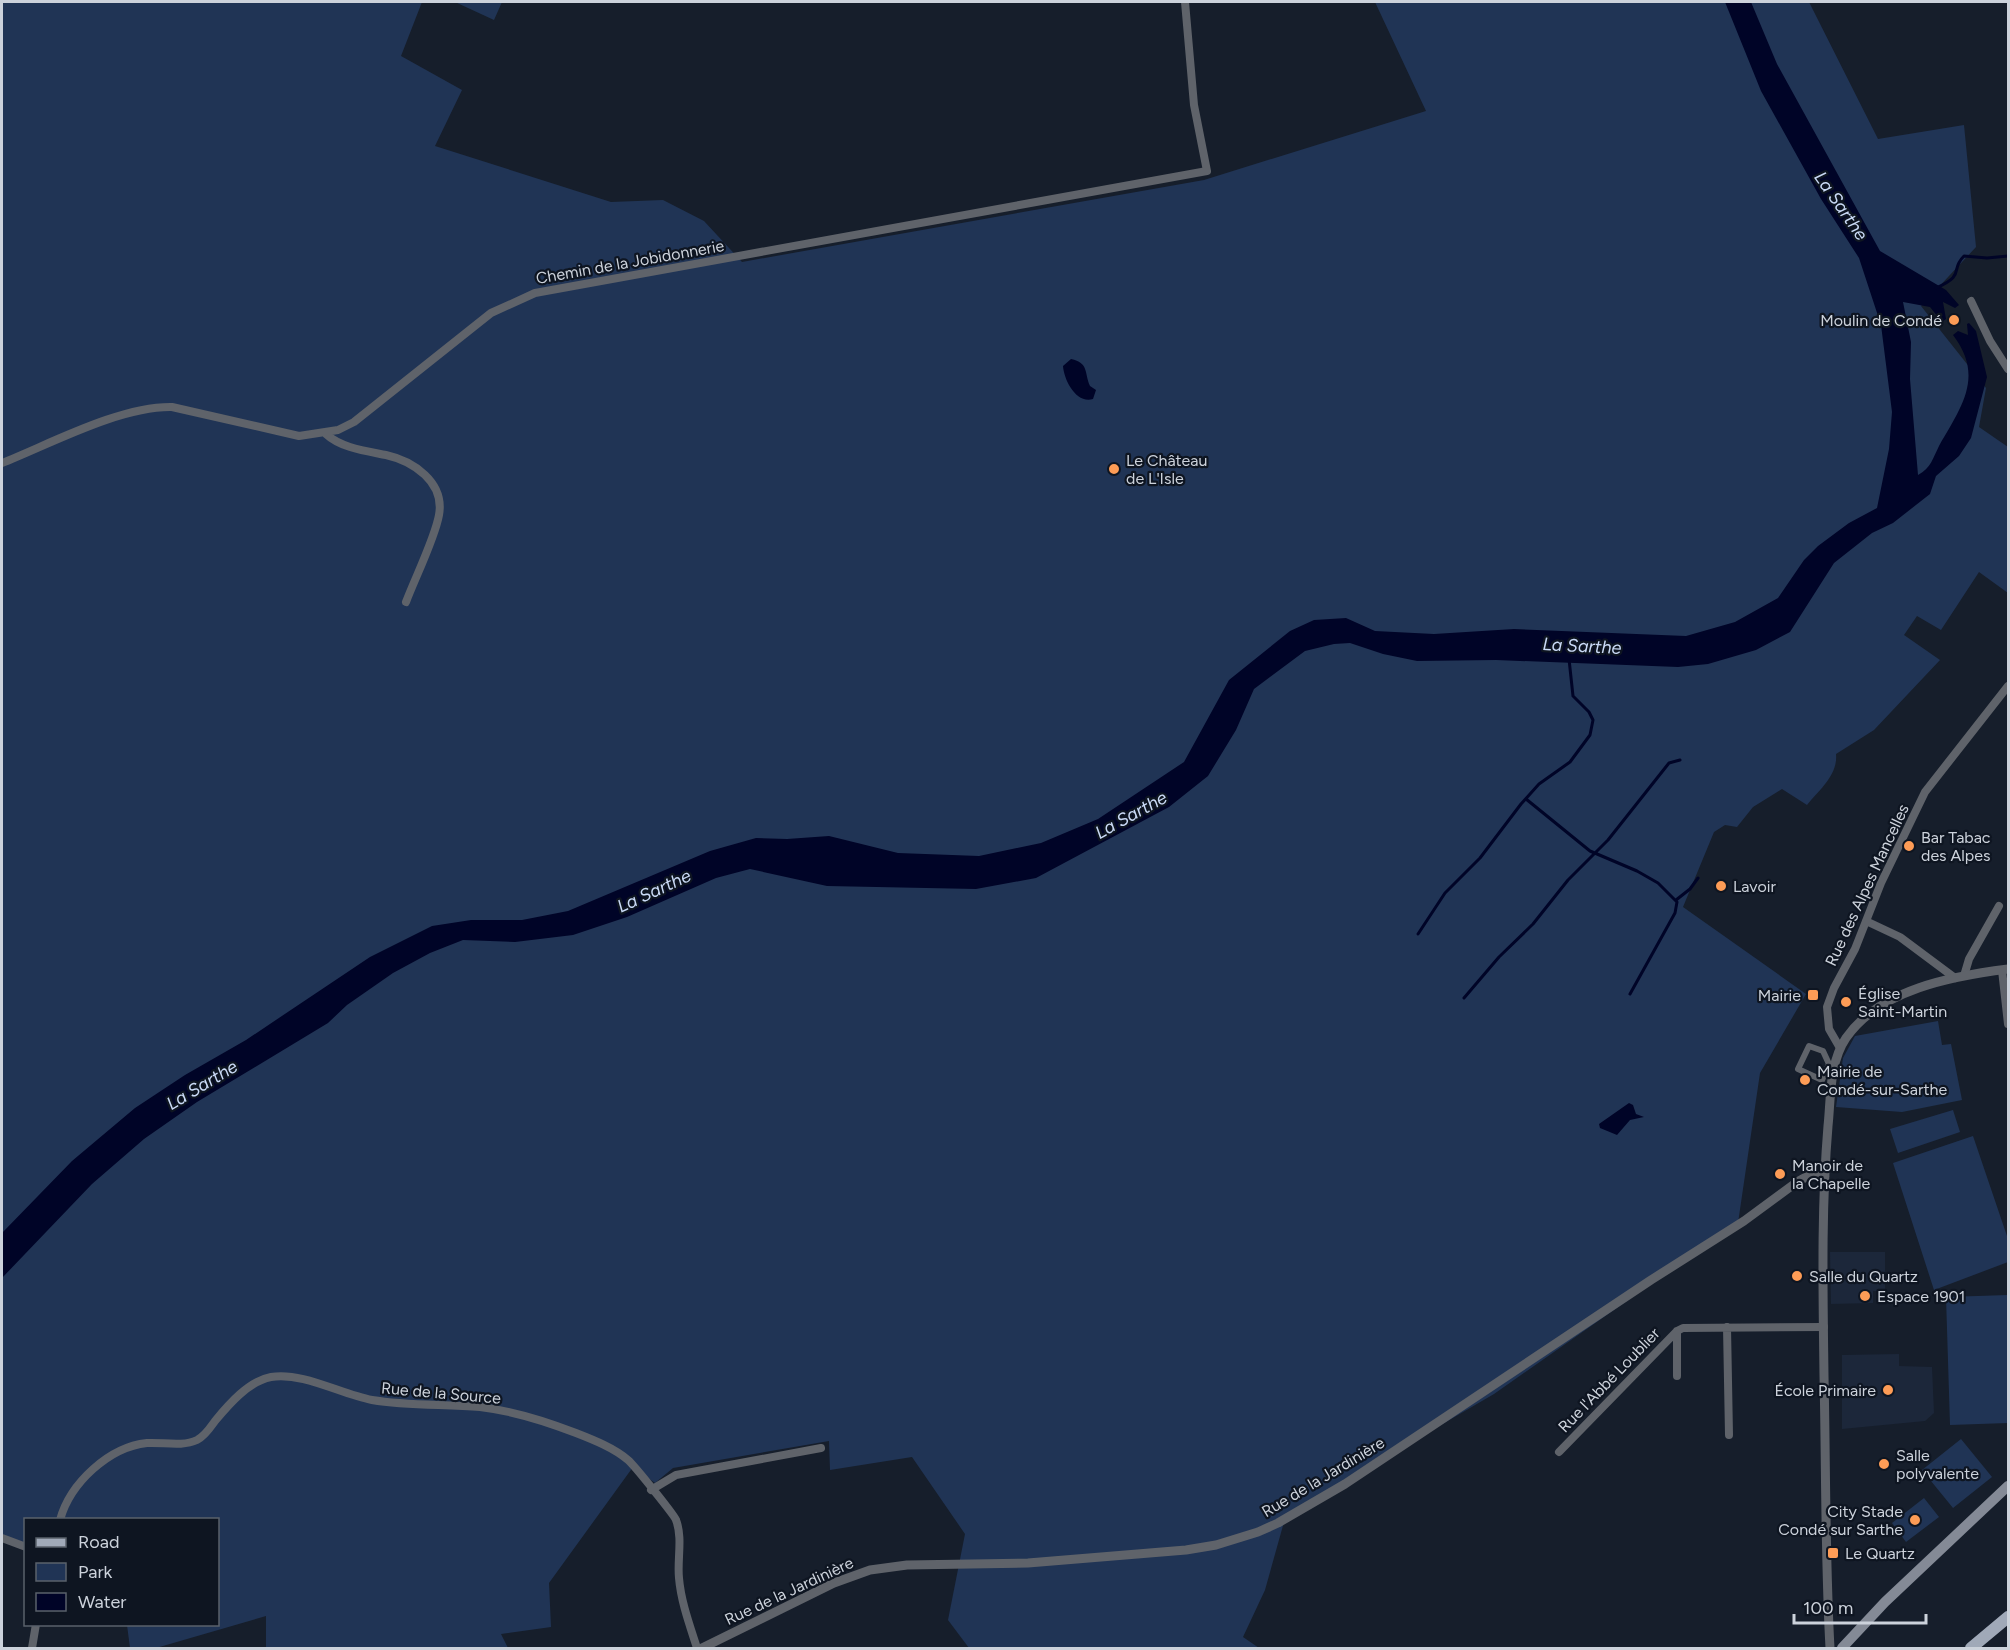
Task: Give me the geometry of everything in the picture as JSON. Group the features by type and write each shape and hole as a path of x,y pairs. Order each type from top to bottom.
{"main road":[{"path":"1842,1648 1885,1602 2008,1485"},
{"path":"1971,1648 2008,1617"}],"street":[{"name":"Chemin de la Jobidonnerie","path":"2,463 126,413 153,407 172,407 299,436 326,434 354,422 491,313 535,293 1207,171 1194,105 1185,2"},
{"path":"1971,302 1990,341 2008,369"},
{"path":"326,434 335,442 405,459 419,468 430,481 438,498 439,514 406,602"},
{"name":"Rue des Alpes Mancelles","path":"1840,1048 1829,1029 1827,1007 1881,883 1925,792 2008,686"},
{"path":"1960,977 1999,906"},
{"path":"1866,921 1900,937 1960,977"},
{"path":"1830,1648 1824,1327 1825,1176 1833,1072 1840,1048 1852,1030 1882,1006 1925,986 1960,977 2005,970 2008,1024"},
{"path":"1809,1046 1823,1051 1828,1064 1822,1080 1798,1069 1809,1046"},
{"name":"Rue de la Jardinière","path":"702,1648 834,1583 870,1570 907,1565 1028,1563 1185,1551 1216,1545 1258,1532 1298,1513 1345,1484 1651,1280 1744,1221 1797,1182 1808,1176 1825,1176"},
{"path":"1727,1327 1730,1434"},
{"name":"Rue l'Abbé Loublier","path":"1558,1452 1677,1331 1683,1328 1824,1327"},
{"path":"1677,1331 1677,1376"},
{"name":"Rue de la Source","path":"60,1518 63,1506 104,1460 126,1448 146,1443 196,1441 204,1436 238,1396 259,1380 272,1377 290,1377 369,1399 404,1405 481,1407 539,1418 613,1450 629,1461 651,1490 673,1512 678,1522 679,1580 697,1648"},
{"path":"651,1490 676,1475 821,1448"},
{"path":"2,1538 24,1546"},
{"path":"32,1648 36,1626"}],"shaded area":[{"path":"1830,1252 1885,1252 1885,1291 1873,1291 1873,1303 1831,1304"},
{"name":"École Primaire","path":"1899,1354 1899,1366 1932,1367 1934,1413 1925,1421 1842,1429 1842,1355"}],"green space":[{"path":"2,2 422,2 401,56 462,90 435,146 611,202 663,200 704,221 742,262 1204,180 1426,111 1375,2 1809,2 1878,139 1964,125 1976,247 1921,306 1986,388 1979,427 2008,447 2008,593 1979,572 1941,630 1917,616 1904,635 1940,660 1874,730 1836,754 1836,762 1831,775 1807,805 1782,789 1753,807 1737,827 1725,825 1714,832 1683,907 1806,994 1760,1073 1738,1223 1494,1394 1355,1475 1284,1522 1265,1590 1243,1637 1259,1648 969,1648 948,1620 965,1534 912,1457 830,1470 829,1441 673,1468 655,1483 633,1467 549,1583 551,1627 501,1634 508,1648 266,1648 266,1616 156,1648 130,1648 127,1626 219,1626 219,1518 24,1518 24,1545 2,1534"},
{"path":"455,2 502,2 494,20"},
{"path":"1938,1021 1942,1045 1951,1044 1962,1100 1902,1112 1836,1107 1843,1058 1855,1036"},
{"path":"1953,1110 1960,1132 1898,1153 1890,1129"},
{"path":"1973,1136 2008,1239 2008,1262 1934,1290 1893,1163"},
{"path":"2008,1295 2008,1423 1950,1425 1946,1297"},
{"path":"1961,1439 1992,1477 1953,1508 1922,1470"},
{"name":"City Stade Condé sur Sarthe","path":"1924,1498 1939,1517 1906,1542 1892,1523"}],"water":[{"name":"La Sarthe","path":"1725,2 1751,2 1777,64 1880,251 1946,290 1959,305 1955,308 1943,302 1946,319 1942,322 1930,307 1903,302 1911,342 1910,379 1918,475 1931,462 1962,405 1968,378 1967,365 1962,350 1953,335 1958,331 1968,335 1967,324 1969,323 1976,331 1987,377 1971,438 1959,456 1936,476 1930,494 1893,523 1872,533 1834,563 1790,632 1756,650 1708,664 1678,667 1496,660 1417,661 1383,654 1350,643 1334,644 1305,651 1254,689 1236,730 1208,776 1169,807 1036,878 976,889 827,886 750,869 716,878 627,917 573,935 515,942 463,940 430,953 393,973 347,1005 328,1023 197,1102 144,1139 92,1184 2,1278 2,1233 72,1161 135,1108 185,1075 246,1040 370,957 432,926 471,920 522,920 568,911 710,851 756,838 787,839 829,836 898,853 979,856 1041,843 1098,819 1184,762 1229,680 1290,631 1314,620 1346,618 1375,631 1434,634 1514,629 1686,636 1735,622 1778,598 1804,560 1818,546 1849,523 1877,508 1889,449 1892,412 1881,325 1859,258 1821,199 1761,91"},
{"path":"1071,359 1081,363 1085,369 1090,386 1096,390 1093,399 1081,398 1068,384 1063,366"},
{"path":"1629,1103 1633,1105 1636,1114 1644,1117 1630,1120 1617,1135 1600,1128 1599,1124"}],"waterway":[{"path":"1936,288 1955,276 1964,256 1987,258 2008,256"},
{"name":"La Sarthe","path":"1418,934 1445,893 1480,858 1521,804 1539,784 1570,762 1590,735 1593,720 1589,712 1573,696 1569,659"},
{"path":"1464,998 1499,957 1533,924 1568,880 1608,840 1669,763 1680,760"},
{"path":"1526,799 1590,851 1637,871 1658,883 1677,902 1675,913 1630,994"},
{"path":"1676,900 1690,889 1698,878"}],"place":[{"name":"Moulin de Condé","path":"1954,320"},
{"name":"Le Château de L'Isle","path":"1114,469"},
{"name":"Bar Tabac des Alpes","path":"1909,846"},
{"name":"Lavoir","path":"1721,886"},
{"name":"Mairie","path":"1813,995"},
{"name":"Église Saint-Martin","path":"1846,1002"},
{"name":"Mairie de Condé-sur-Sarthe","path":"1805,1080"},
{"name":"Manoir de la Chapelle","path":"1780,1174"},
{"name":"Salle du Quartz","path":"1797,1276"},
{"name":"Espace 1901","path":"1865,1296"},
{"name":"École Primaire","path":"1888,1390"},
{"name":"Salle polyvalente","path":"1884,1464"},
{"name":"City Stade Condé sur Sarthe","path":"1915,1520"},
{"name":"Le Quartz","path":"1833,1553"}]}
